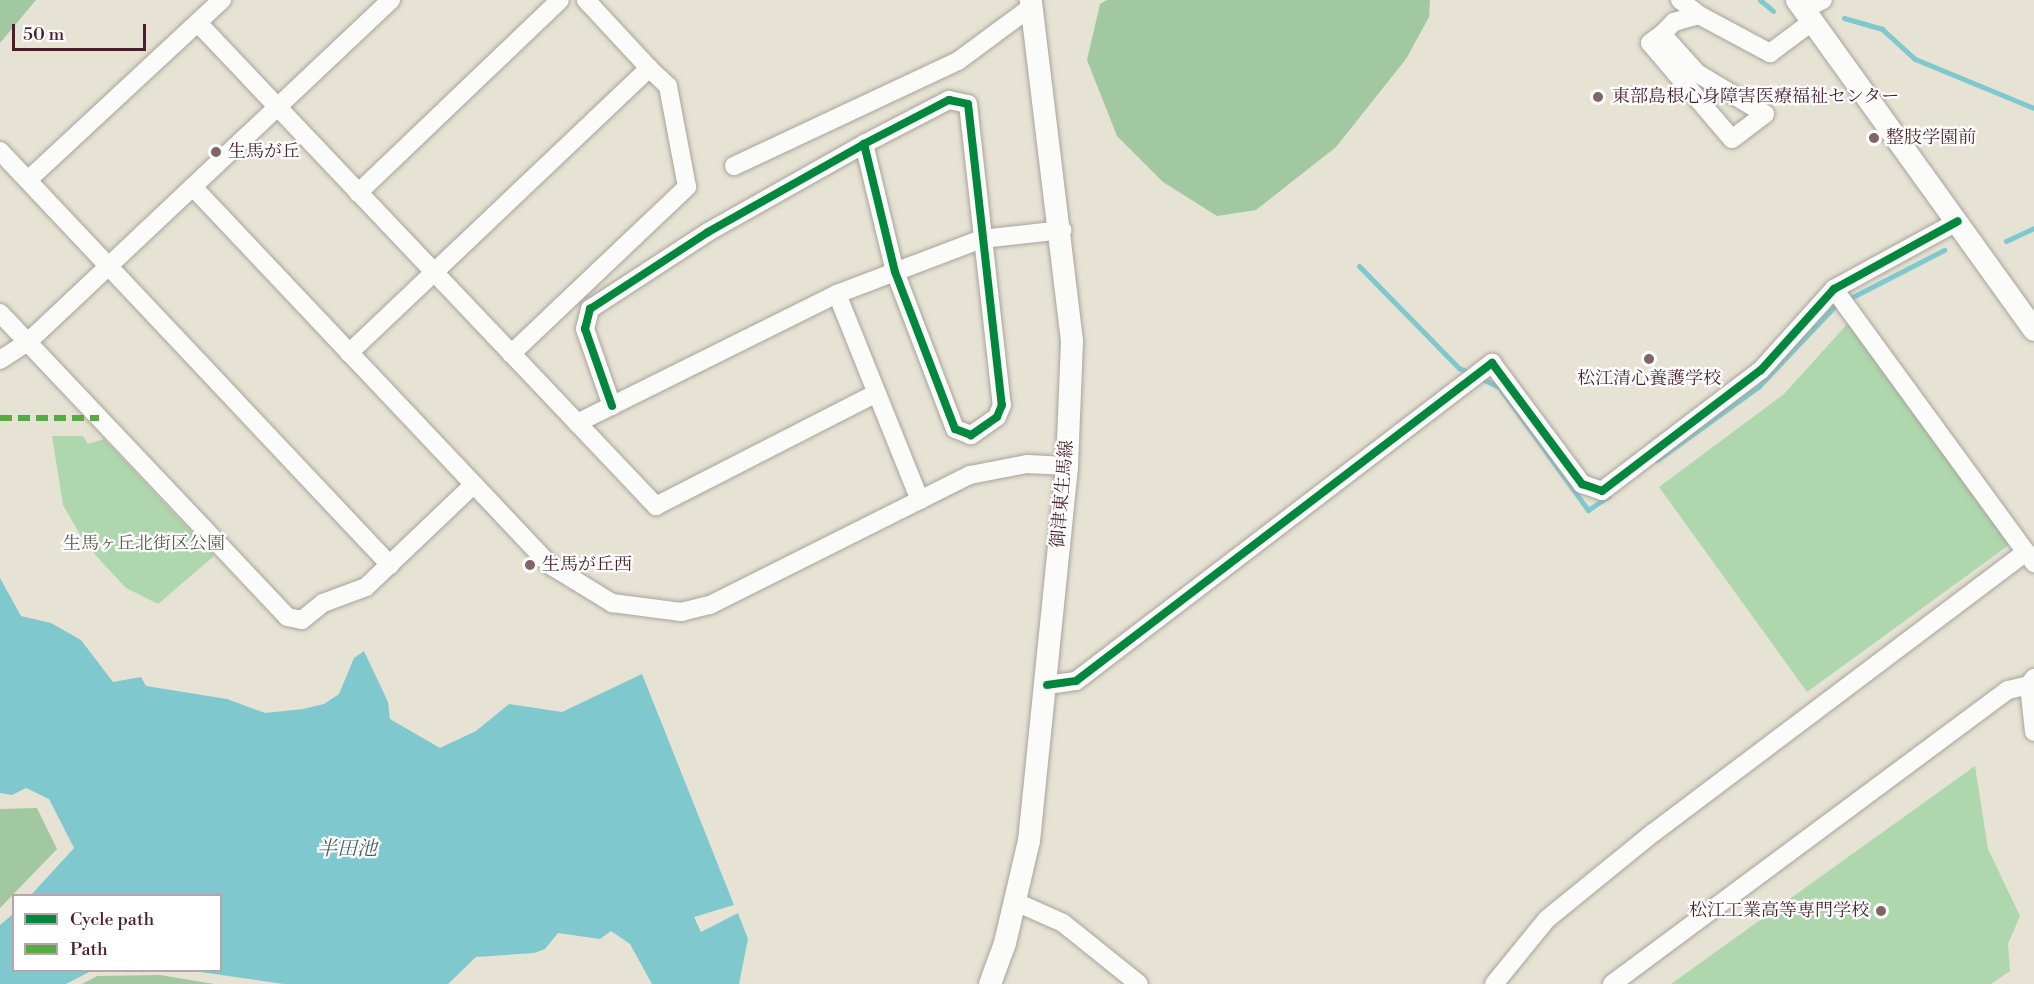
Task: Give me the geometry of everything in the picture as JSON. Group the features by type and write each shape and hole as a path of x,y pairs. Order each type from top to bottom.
{"main road":[{"name":"御津東生馬線","path":"990,984 1016,902 1029,841 1047,685 1067,466 1072,341 1062,230 1031,4"},
{"path":"1810,8 2034,330"}],"street":[{"path":"28,180 222,0"},
{"path":"0,360 28,342 390,0"},
{"path":"358,193 560,0"},
{"path":"511,354 687,187 668,86 586,0"},
{"path":"1680,0 1699,15 1770,53 1810,8"},
{"path":"735,166 958,61 1031,4"},
{"path":"1662,34 1697,73 1765,114 1732,139 1650,43 1674,22 1699,15"},
{"path":"198,23 656,506 875,394"},
{"path":"349,353 650,68"},
{"path":"612,406 585,329 590,309 708,232 864,144 949,100 968,104 1002,405 997,417 971,435 955,429 895,272 864,144"},
{"path":"0,151 390,564"},
{"path":"193,187 473,484 574,585 612,603 648,611 710,605 970,475 1027,464 1067,466"},
{"path":"1047,685 1076,681 1492,363 1582,484 1602,491 1761,370 1840,297 1958,221"},
{"path":"577,423 837,294 982,239 1062,230"},
{"path":"837,294 875,394 920,500"},
{"path":"1494,984 1547,919 1577,893 2030,557 1840,297"},
{"path":"0,313 287,616 302,620 323,603 366,587 473,484"},
{"path":"1612,984 2008,690 2031,681 2034,732"},
{"path":"1016,902 1063,923 1139,984"}],"green space":[{"path":"0,0 36,0 0,43"},
{"path":"1107,0 1430,0 1429,17 1406,59 1336,147 1256,210 1217,216 1163,182 1117,136 1087,60 1100,4"},
{"path":"1850,321 2009,545 1807,692 1659,487 1784,394"},
{"name":"生馬ヶ丘北街区公園","path":"52,436 83,436 88,444 104,439 214,556 158,604 126,588 86,545 63,505"},
{"name":"松江工業高等専門学校","path":"1975,766 1988,849 2020,916 2008,944 2010,971 1991,984 1671,984"},
{"path":"37,808 57,849 0,908 0,809"},
{"path":"160,975 214,984 82,984 97,976"}],"water":[{"name":"半田池","path":"0,578 21,616 51,623 81,640 113,682 141,677 146,686 227,699 265,713 324,704 339,694 354,658 364,651 388,702 390,719 440,748 476,731 509,704 562,712 642,674 734,905 694,917 701,932 738,913 748,939 739,984 652,984 630,944 611,931 600,939 558,933 545,949 534,953 476,957 448,984 284,984 201,972 222,972 222,894 32,894 74,848 49,799 26,788 12,795 0,793"},
{"path":"12,915 12,972 89,972 66,984 0,984 0,925"}],"waterway":[{"path":"1760,0 1773,11"},
{"path":"1844,18 1882,29 1915,59 2034,108"},
{"path":"2006,241 2034,228"},
{"path":"1657,460 1758,387 1835,306 1944,250"},
{"path":"1359,266 1459,368 1472,374"},
{"path":"1480,378 1499,387 1588,510 1609,496"}],"marked path":[{"path":"0,418 99,418"}],"cycle path":[{"path":"612,406 585,329 590,309 708,232 864,144 949,100 968,104 1002,405 997,417 971,435 955,429 895,272 864,144"},
{"path":"1047,685 1076,681 1492,363 1582,484 1602,491 1761,370 1834,289 1958,221"}],"place":[{"name":"東部島根心身障害医療福祉センター","path":"1598,97"},
{"name":"整肢学園前","path":"1874,138"},
{"name":"生馬が丘","path":"216,152"},
{"name":"松江清心養護学校","path":"1649,359"},
{"name":"生馬が丘西","path":"530,565"},
{"name":"松江工業高等専門学校","path":"1881,911"}]}
